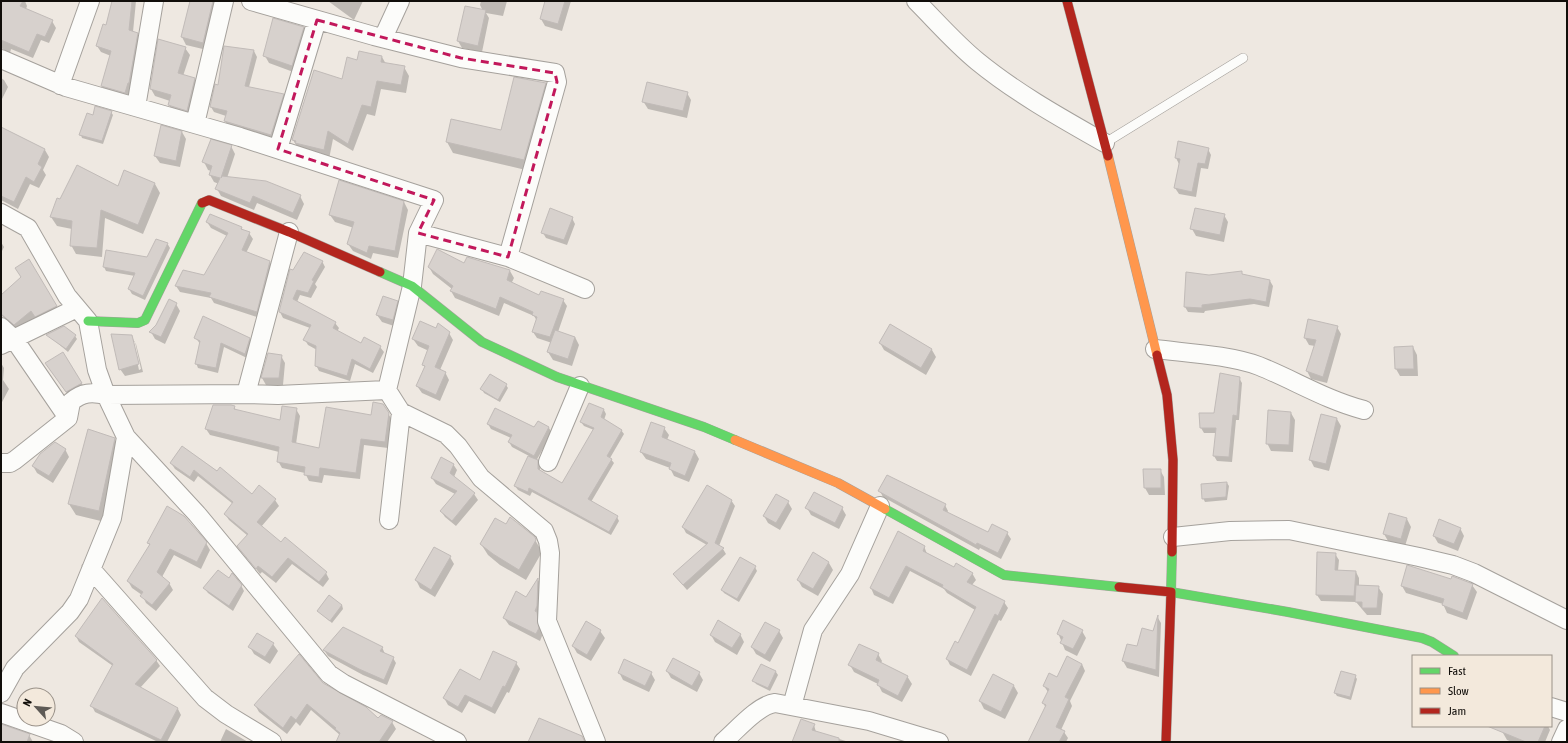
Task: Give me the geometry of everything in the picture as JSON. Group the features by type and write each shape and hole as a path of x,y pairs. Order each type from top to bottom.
{"street":[{"path":"60,85 90,1"},
{"path":"136,107 154,1"},
{"path":"195,124 224,1"},
{"path":"250,1 271,4 317,20 461,58 541,70 550,74 555,73 557,82 508,257"},
{"path":"383,38 400,1"},
{"path":"916,1 956,42 1014,89 1105,143"},
{"path":"1067,1 1094,93 1166,395 1171,446 1174,505 1166,742"},
{"path":"278,149 317,20"},
{"path":"1,59 60,85 278,149 434,200 418,233 412,286 387,390 401,412 446,434 458,446 481,478 544,531 548,541 550,554 546,621 596,742"},
{"path":"8,342 82,315 138,323 145,320 199,207 206,200 289,232 412,286 482,342 580,386 704,427 838,483 1004,575 1171,592 1288,612 1422,638 1432,642 1452,655"},
{"path":"1,213 28,228 67,296 82,315 97,370 106,395 126,437 196,514 329,674 344,684 457,742"},
{"path":"246,394 289,232"},
{"path":"418,233 508,257 585,289"},
{"path":"1,327 8,342 68,418"},
{"path":"1156,349 1243,361 1258,366 1337,402 1364,410"},
{"path":"548,462 580,386"},
{"path":"1,463 10,463 15,460 68,418 71,402 77,397 93,392 106,395 278,395 387,390"},
{"path":"389,520 401,412"},
{"path":"2,692 15,668 70,612 79,599 112,518 126,437"},
{"path":"792,706 813,630 850,574 880,506"},
{"path":"1173,537 1230,531 1289,530 1411,555 1453,565 1474,573 1567,620"},
{"path":"91,569 205,698 226,714 272,742"},
{"path":"723,742 768,704 775,702 869,721 939,742"},
{"path":"1552,707 1567,712"},
{"path":"1,713 61,734 74,742"},
{"path":"1561,742 1567,729"}],"lane":[{"path":"1105,143 1243,58"}],"highlighted area":[{"path":"317,20 461,58 555,73 557,82 508,257 418,233 434,200 278,149"}],"building":[{"path":"1,1 23,1 20,6 53,20 45,37 37,34 29,52 1,40"},
{"path":"112,1 132,1 129,30 138,33 129,83 125,93 101,86 111,51 96,46 103,24 106,25"},
{"path":"190,1 213,1 203,43 181,37"},
{"path":"545,1 565,1 558,24 540,19"},
{"path":"465,6 486,10 478,46 457,41"},
{"path":"273,18 304,27 292,66 263,56"},
{"path":"158,39 186,47 178,73 195,78 187,111 168,105 171,95 150,89"},
{"path":"224,46 254,50 245,86 284,94 271,135 224,121 227,111 210,107 215,84 218,85"},
{"path":"359,51 382,56 381,62 405,66 401,85 377,81 371,107 362,105 348,144 328,131 324,150 295,143 296,141 292,140 314,70 342,79 347,57 357,60"},
{"path":"514,77 546,83 524,160 446,142 451,119 501,130"},
{"path":"647,82 688,92 683,111 642,102"},
{"path":"95,106 112,111 102,141 79,135 87,113 93,115"},
{"path":"161,125 182,131 176,161 154,156"},
{"path":"1,127 45,149 38,164 42,167 34,182 26,177 14,202 1,196"},
{"path":"211,139 232,145 221,178 222,176 266,181 301,195 293,213 253,196 250,203 215,189 220,178 209,175 212,166 202,162"},
{"path":"1178,141 1209,148 1205,164 1198,163 1192,192 1174,188 1180,159 1175,158"},
{"path":"77,165 118,186 124,170 155,183 138,225 101,210 97,248 70,246 72,221 50,217 57,198 60,199"},
{"path":"339,180 404,201 395,251 369,246 367,253 347,244 354,222 329,215"},
{"path":"550,208 573,217 564,240 541,233"},
{"path":"1195,208 1225,214 1220,235 1190,229"},
{"path":"210,214 242,227 241,229 250,232 242,250 270,261 257,312 209,297 211,293 175,286 183,270 204,275 228,233 206,222"},
{"path":"156,239 168,243 143,296 128,289 135,273 103,267 106,250 147,257"},
{"path":"437,249 464,263 467,257 510,270 507,280 539,295 541,291 564,299 550,337 532,332 537,317 532,315 533,312 500,297 496,309 450,291 453,286 428,267"},
{"path":"304,252 323,261 312,280 314,281 308,293 297,290 293,299 336,322 333,328 361,343 364,337 381,346 370,369 352,359 347,376 315,366 316,346 303,340 311,325 279,312 290,269 293,270"},
{"path":"29,259 57,306 35,317 31,311 14,325 1,314 1,295 21,277 15,268"},
{"path":"1242,271 1242,274 1270,280 1266,302 1250,299 1202,305 1202,308 1184,307 1186,272 1209,275"},
{"path":"383,296 398,301 393,320 376,315"},
{"path":"169,299 177,303 161,337 149,332 156,325"},
{"path":"203,316 250,338 245,354 221,343 216,368 195,364 200,341 194,338"},
{"path":"1308,319 1338,326 1323,377 1306,371 1316,340 1304,338"},
{"path":"420,321 436,328 438,323 450,332 435,367 446,372 436,395 416,386 425,366 422,365 429,346 412,339"},
{"path":"890,324 932,349 921,368 879,343"},
{"path":"64,326 76,335 66,349 46,335"},
{"path":"555,330 575,337 568,359 547,352"},
{"path":"111,334 132,335 139,364 119,370"},
{"path":"1413,346 1414,369 1395,369 1394,347"},
{"path":"63,352 82,383 66,392 45,363"},
{"path":"268,353 282,355 279,378 261,378"},
{"path":"1220,373 1240,377 1237,416 1233,415 1229,457 1213,456 1216,428 1200,428 1199,413 1214,413"},
{"path":"490,374 507,384 498,400 480,389"},
{"path":"373,402 383,404 389,413 385,442 361,439 356,473 320,468 319,477 304,475 305,467 277,462 279,447 205,429 213,405 231,405 235,406 234,409 280,420 282,406 297,408 292,442 319,448 326,407 371,415"},
{"path":"589,403 604,409 601,417 622,430 607,456 612,459 588,499 618,516 609,532 529,488 528,492 514,486 528,456 538,460 538,469 562,483 594,428 580,422"},
{"path":"495,408 534,427 538,421 549,427 534,456 508,442 512,435 487,424"},
{"path":"1268,410 1291,412 1289,445 1266,444"},
{"path":"1321,414 1337,418 1326,464 1309,460"},
{"path":"651,422 665,427 662,437 695,451 685,476 669,469 671,463 640,452"},
{"path":"88,429 115,438 99,511 68,504"},
{"path":"55,442 66,449 49,476 32,466 40,454"},
{"path":"182,446 217,471 220,467 252,494 259,485 276,499 257,522 281,542 285,537 327,572 319,582 288,558 272,577 258,566 256,569 237,546 248,534 224,514 233,502 194,470 190,477 170,463"},
{"path":"441,457 454,464 450,473 475,493 452,521 440,511 457,491 431,478"},
{"path":"1143,469 1161,469 1161,488 1144,488"},
{"path":"887,475 946,504 943,510 988,532 992,524 1008,532 998,553 977,543 976,545 878,491"},
{"path":"1227,482 1226,497 1202,499 1201,484"},
{"path":"707,485 732,500 715,543 724,548 683,585 673,574 708,543 682,527"},
{"path":"814,492 843,507 835,523 805,508"},
{"path":"776,494 789,501 776,523 763,516"},
{"path":"167,506 184,516 207,542 197,562 170,549 157,572 170,583 152,605 140,596 143,592 127,581 150,544 147,543"},
{"path":"1389,513 1407,518 1401,539 1383,534"},
{"path":"510,517 535,537 536,540 519,570 480,544 495,518 506,524"},
{"path":"1439,519 1461,528 1454,544 1433,536"},
{"path":"898,531 925,546 923,551 954,567 956,563 973,573 967,582 1005,601 998,616 995,614 967,670 946,659 955,641 958,643 976,607 942,587 943,585 906,566 889,598 870,588"},
{"path":"434,547 451,556 431,590 415,580"},
{"path":"813,552 829,562 813,589 797,580"},
{"path":"1317,552 1336,553 1335,570 1356,571 1354,596 1316,595"},
{"path":"740,557 756,566 737,599 721,590"},
{"path":"1407,565 1451,579 1452,576 1473,584 1463,613 1442,605 1444,599 1401,586"},
{"path":"218,570 229,578 232,573 242,585 229,606 203,588"},
{"path":"538,578 537,606 535,611 537,612 539,628 536,634 503,618 516,591 526,597"},
{"path":"1356,585 1379,586 1377,608 1362,608 1362,602 1355,602"},
{"path":"329,595 342,605 330,621 317,611"},
{"path":"102,598 157,660 135,684 178,708 161,740 90,706 113,664 75,636"},
{"path":"1158,615 1156,670 1122,661 1127,644 1137,646 1142,628 1153,631"},
{"path":"718,620 741,634 732,648 710,635"},
{"path":"1063,620 1083,630 1073,649 1060,643 1063,637 1057,634"},
{"path":"586,621 601,630 587,655 572,646"},
{"path":"765,622 780,630 765,655 751,647"},
{"path":"343,627 383,647 380,651 394,657 384,680 323,650"},
{"path":"257,633 274,643 265,657 248,647"},
{"path":"859,644 879,653 876,660 908,676 898,696 877,685 879,680 848,665"},
{"path":"493,651 517,662 505,687 503,686 492,708 465,695 458,707 443,698 460,669 480,680"},
{"path":"299,654 323,683 366,707 378,718 381,715 393,721 379,742 336,742 340,733 307,704 296,720 291,716 283,728 254,705"},
{"path":"1067,656 1082,664 1065,697 1069,699 1056,727 1065,731 1059,742 1028,742 1046,705 1042,703 1049,689 1043,686 1049,673 1057,677"},
{"path":"673,658 700,672 692,686 666,671"},
{"path":"624,659 652,672 645,686 618,673"},
{"path":"761,664 776,671 768,688 752,681"},
{"path":"1341,671 1356,675 1350,697 1334,693"},
{"path":"993,674 1014,685 1001,712 979,701"},
{"path":"539,718 582,736 585,742 528,742"},
{"path":"801,719 815,724 812,730 839,738 839,742 792,742"},
{"path":"1,724 30,734 27,742 1,742"},
{"path":"1489,727 1545,727 1538,742 1526,742"}],"traffic: fast":[{"path":"88,321 138,323 145,320 202,203"},
{"path":"380,272 412,286 482,342 557,377 704,427 735,440"},
{"path":"885,509 1004,575 1119,587"},
{"path":"1172,552 1171,592 1288,612 1422,638 1432,642 1452,655"}],"traffic: slow":[{"path":"1108,156 1157,355"},
{"path":"735,440 838,483 885,509"}],"traffic: jam":[{"path":"1067,1 1108,156"},
{"path":"202,203 209,200 289,232 380,272"},
{"path":"1157,355 1167,395 1173,460 1172,552"},
{"path":"1119,587 1171,592 1166,742"}]}
